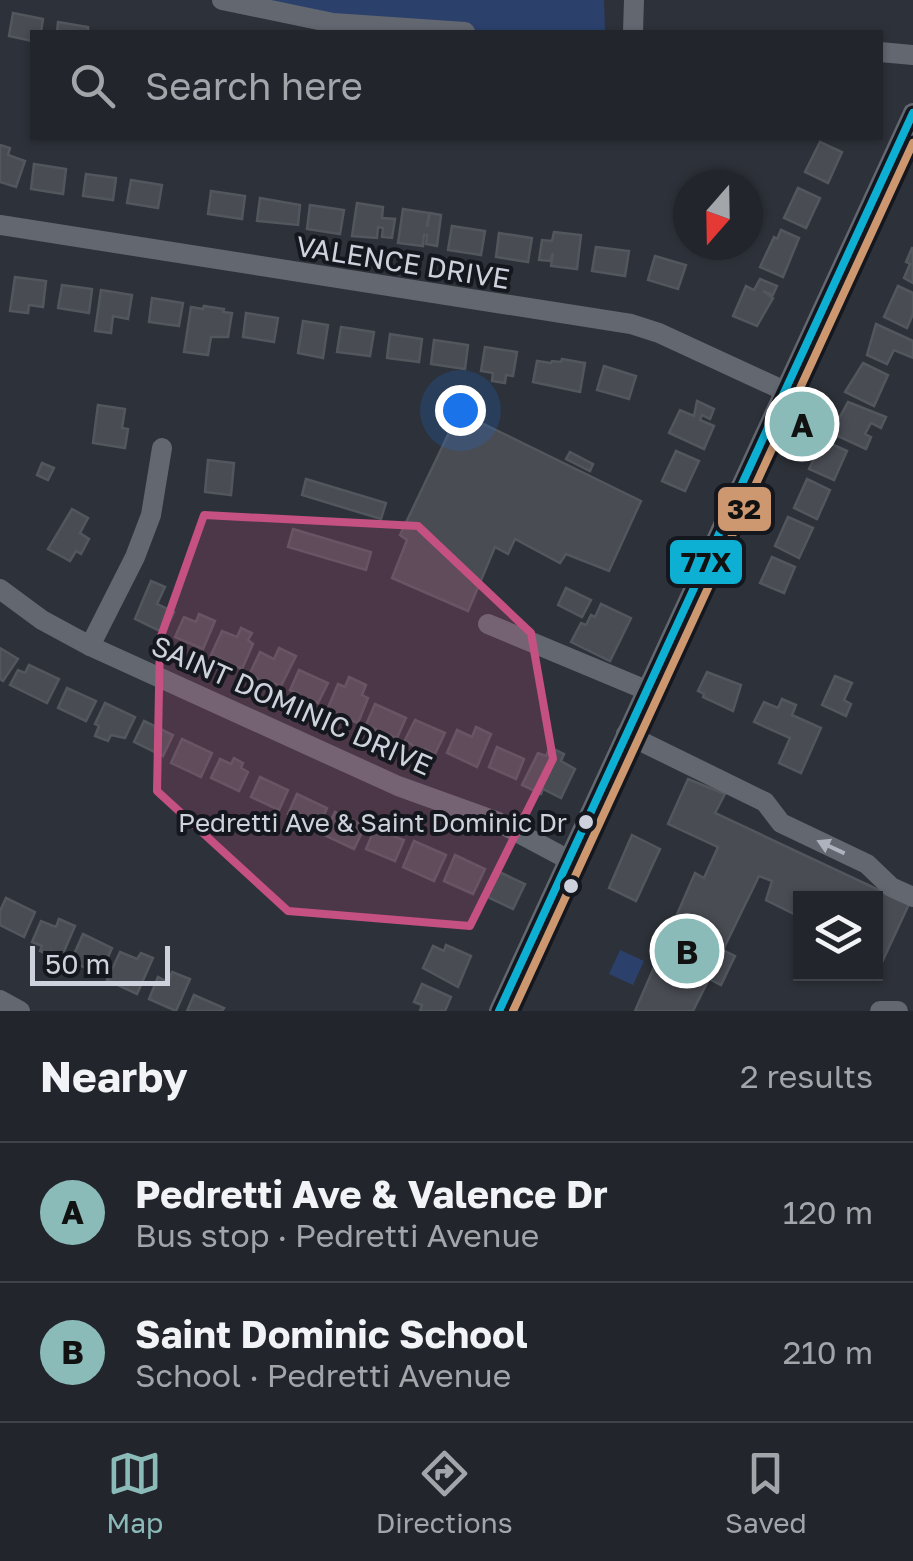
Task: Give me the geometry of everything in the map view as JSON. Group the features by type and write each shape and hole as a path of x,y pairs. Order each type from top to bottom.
{"street":[{"path":"222,0 333,23 436,30"},
{"path":"633,30 634,0"},
{"path":"883,52 913,55"},
{"path":"499,1011 913,113"},
{"name":"VALENCE DRIVE","path":"0,225 631,324 787,392"},
{"path":"90,646 151,515 162,448"},
{"name":"SAINT DOMINIC DRIVE","path":"0,589 42,620 90,646 398,786 498,822 568,860"},
{"path":"488,624 646,690"},
{"path":"626,734 764,802 781,824 867,864 890,886 913,897"},
{"path":"880,1011 898,1011"}],"highlighted area":[{"path":"204,515 418,526 531,633 553,759 470,926 288,911 157,791 160,639"}],"shaded area":[{"path":"222,0 604,0 605,30 450,30"},
{"path":"620,950 644,961 633,985 609,974"}],"building":[{"path":"13,13 43,19 41,30 30,30 30,41 9,36"},
{"path":"58,22 88,27 88,30 57,30"},
{"path":"820,142 842,152 828,183 805,172"},
{"path":"0,145 10,148 8,155 25,161 16,187 0,182"},
{"path":"34,164 66,169 63,194 31,189"},
{"path":"86,174 116,178 113,200 83,196"},
{"path":"131,180 162,185 158,208 127,203"},
{"path":"798,188 820,198 806,228 784,218"},
{"path":"211,191 245,196 242,219 208,214"},
{"path":"260,198 300,205 298,225 257,221"},
{"path":"357,203 383,207 382,218 395,219 392,238 382,237 383,228 378,227 377,238 352,236"},
{"path":"310,205 344,210 340,234 307,229"},
{"path":"403,209 429,213 427,227 430,213 441,215 437,246 426,244 427,235 423,246 398,243"},
{"path":"452,226 485,231 481,255 448,250"},
{"path":"781,230 799,238 783,277 760,267"},
{"path":"554,232 581,235 577,269 551,266 553,253 550,261 539,260 542,240 552,241"},
{"path":"499,233 532,238 528,262 496,257"},
{"path":"596,247 629,251 625,276 592,271"},
{"path":"913,248 913,283 904,278"},
{"path":"655,256 686,265 678,289 648,280"},
{"path":"15,277 46,281 43,307 29,305 28,313 10,311"},
{"path":"760,279 777,286 773,295 763,291 773,298 757,326 733,316 746,286 754,290"},
{"path":"62,285 92,289 89,313 58,308"},
{"path":"898,286 913,293 913,314 907,328 884,317"},
{"path":"101,290 132,295 128,319 113,316 111,333 95,331"},
{"path":"152,298 183,303 179,326 149,322"},
{"path":"191,307 232,313 228,337 211,337 208,355 184,352"},
{"path":"246,313 278,318 274,342 243,337"},
{"path":"303,321 328,325 323,358 298,353"},
{"path":"876,324 913,341 913,358 894,350 887,364 867,355"},
{"path":"341,327 374,332 370,356 337,352"},
{"path":"390,334 422,339 419,362 387,358"},
{"path":"434,340 468,345 465,369 431,364"},
{"path":"485,347 517,352 513,376 506,375 505,383 492,381 493,373 481,371"},
{"path":"562,359 585,363 580,392 533,382 537,361 551,363"},
{"path":"863,363 888,375 874,406 845,392"},
{"path":"604,366 636,376 629,399 597,390"},
{"path":"697,401 714,409 710,419 702,415 700,420 714,426 704,449 669,433 680,410 694,416"},
{"path":"848,402 886,417 881,428 871,423 865,434 871,437 866,449 831,433"},
{"path":"98,405 125,409 125,448 93,443"},
{"path":"459,412 641,501 609,571 566,554 560,563 515,539 508,554 495,547 468,611 392,578 407,540 400,535"},
{"path":"827,442 847,451 834,480 809,469"},
{"path":"676,451 699,461 685,491 662,481"},
{"path":"570,452 593,464 590,471 566,459"},
{"path":"208,460 234,463 231,495 205,492"},
{"path":"42,463 54,468 48,480 37,475"},
{"path":"306,479 386,503 381,519 302,495"},
{"path":"807,479 830,490 817,519 794,508"},
{"path":"72,509 88,518 80,533 89,539 81,554 76,551 70,561 48,549"},
{"path":"788,517 813,528 799,558 775,546"},
{"path":"293,529 371,552 366,570 288,547"},
{"path":"772,557 795,567 784,593 760,583"},
{"path":"151,581 165,587 157,604 174,612 164,633 135,619"},
{"path":"566,588 591,600 582,617 558,605"},
{"path":"601,604 631,618 610,661 571,642 581,623 586,625 591,615 595,617"},
{"path":"199,614 215,621 203,649 175,637 184,617 196,622"},
{"path":"241,628 252,633 248,640 253,644 242,669 211,655 222,631 237,637"},
{"path":"0,648 18,659 3,681 0,679"},
{"path":"279,648 296,656 281,686 271,682 269,687 250,673 260,652 274,659"},
{"path":"29,665 59,679 47,703 10,685 18,670 25,673"},
{"path":"299,670 328,683 318,703 310,699 307,705 290,690"},
{"path":"707,672 741,685 733,711 698,691"},
{"path":"835,676 852,683 844,700 851,704 846,716 822,705"},
{"path":"349,677 366,685 362,695 368,698 358,723 327,710 338,684 345,687"},
{"path":"67,688 96,701 86,721 58,708"},
{"path":"782,699 796,705 792,715 821,728 801,773 779,763 790,738 754,722 764,702 778,708"},
{"path":"105,703 135,717 125,738 111,735 108,741 95,736 99,726 95,724"},
{"path":"375,704 406,718 397,738 387,733 384,740 374,735 376,729 366,725"},
{"path":"415,720 445,733 435,754 425,749 423,753 405,740"},
{"path":"144,721 173,735 163,756 134,742"},
{"path":"476,727 491,734 477,767 447,753 457,730 472,737"},
{"path":"182,739 212,753 201,777 171,763"},
{"path":"497,747 524,759 516,779 489,767"},
{"path":"550,747 564,754 561,761 575,769 561,798 522,785 538,753 546,756"},
{"path":"234,758 248,772 239,791 211,778 220,759 231,764"},
{"path":"260,777 288,790 279,810 251,797"},
{"path":"688,779 725,794 715,813 881,891 793,891 793,914 766,900 772,881 759,876 723,950 735,956 721,985 709,979 693,1011 635,1011 695,873 704,878 718,847 668,824"},
{"path":"297,794 327,808 318,828 288,814"},
{"path":"335,812 365,826 354,849 324,835"},
{"path":"387,826 397,830 395,837 404,840 395,861 366,849 375,828 384,832"},
{"path":"632,835 660,849 636,901 609,888"},
{"path":"414,841 446,855 434,881 403,867"},
{"path":"455,855 485,869 473,894 444,881"},
{"path":"495,870 525,884 513,909 483,895"},
{"path":"883,892 909,904 883,960"},
{"path":"6,898 35,912 24,937 0,925 0,911"},
{"path":"59,919 75,926 62,956 40,951 42,946 32,942 41,921 56,927"},
{"path":"83,934 112,948 100,975 71,961"},
{"path":"446,945 471,956 458,987 423,968 433,946 444,951"},
{"path":"120,952 137,959 141,953 153,958 137,994 107,980"},
{"path":"172,972 190,979 176,1011 149,999 158,977 168,982"},
{"path":"422,984 451,997 445,1011 420,1011 422,1005 414,1002"},
{"path":"194,995 224,1008 187,1011"}],"transit line":[{"name":"77X","path":"499,1011 913,113"},
{"name":"32","path":"513,1011 913,143"}],"place":[{"name":"Pedretti Ave & Valence Dr","path":"802,424"},
{"name":"Pedretti Ave & Saint Dominic Dr","path":"586,822"},
{"name":"Saint Dominic School","path":"687,951"}]}
